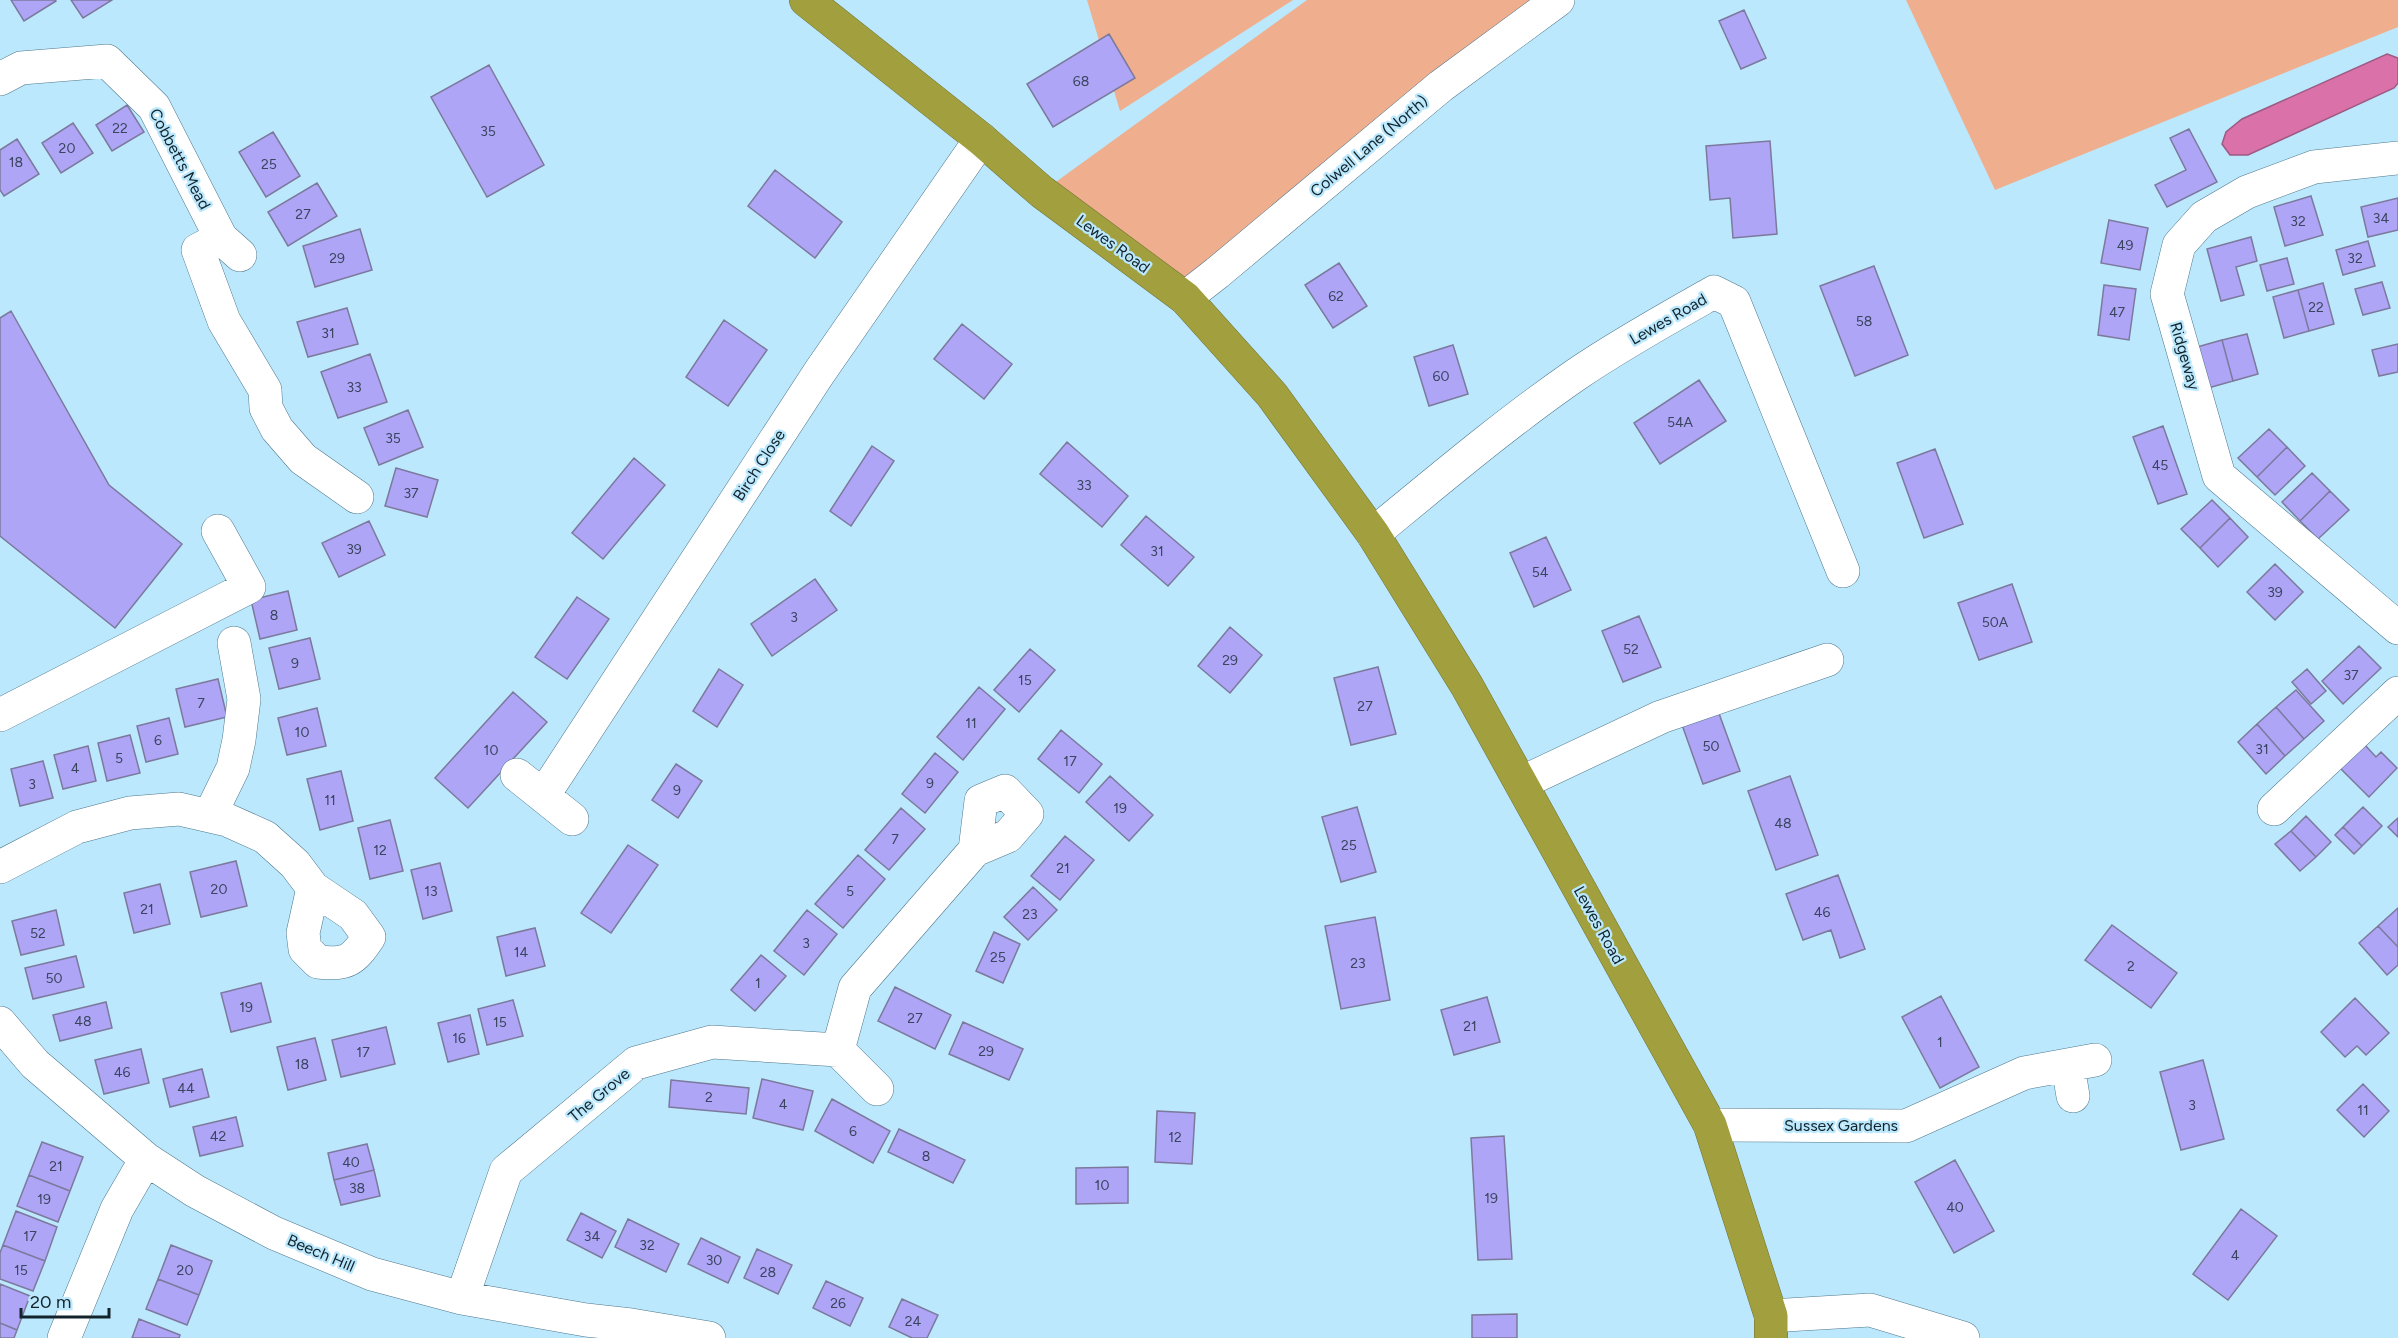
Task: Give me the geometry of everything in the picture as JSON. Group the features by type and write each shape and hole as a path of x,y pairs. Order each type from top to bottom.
{"highway":[{"name":"Lewes Road","path":"806,0 981,139 1042,192 1185,297 1272,395 1373,534 1467,686 1710,1125 1771,1327"}],"street":[{"name":"Colwell Lane (North)","path":"1185,297 1217,273 1441,86 1558,0"},
{"name":"Cobbetts Mead","path":"0,79 21,68 107,61 154,107 231,247 198,250 224,321 265,390 266,408 283,436 303,459 357,497"},
{"name":"Birch Close","path":"543,796 819,373 981,139"},
{"name":"Ridgeway","path":"2398,158 2314,167 2238,197 2204,217 2179,245 2167,294 2219,476 2398,628"},
{"name":"Lewes Road","path":"1373,534 1489,438 1578,373 1714,292 1734,302 1843,571"},
{"path":"0,715 249,587 218,531"},
{"path":"210,815 233,768 239,740 244,699 234,643"},
{"path":"1521,783 1661,717 1827,660"},
{"path":"2274,809 2398,693"},
{"path":"517,775 572,819"},
{"path":"0,867 77,827 130,813 179,808 227,820 265,837 295,864 313,888"},
{"path":"877,1089 838,1050 855,988 975,850"},
{"name":"Beech Hill","path":"0,1023 35,1065 146,1159 195,1191 274,1233 372,1274 586,1329 709,1338"},
{"name":"The Grove","path":"462,1298 506,1171 636,1063 712,1042 838,1050"},
{"name":"Sussex Gardens","path":"1710,1125 1906,1126 2024,1073 2079,1074"},
{"path":"64,1338 117,1209 146,1159"},
{"path":"1771,1327 1870,1310 1964,1338"}],"shaded area":[{"path":"1087,0 1293,0 1120,111"},
{"path":"1307,0 1558,0 1185,298 1042,192"},
{"path":"1906,0 2398,0 2398,27 1995,190"},
{"path":"2387,54 2398,58 2398,83 2394,88 2248,155 2230,155 2222,144 2226,132 2242,119"}],"building":[{"path":"11,0 55,0 56,1 24,21"},
{"path":"71,0 112,0 83,18"},
{"path":"1744,10 1766,58 1741,69 1719,21"},
{"path":"1109,34 1135,78 1053,127 1027,84"},
{"path":"489,65 544,165 487,197 431,97"},
{"path":"127,105 144,132 112,151 96,125"},
{"path":"73,123 93,153 61,173 42,143"},
{"path":"2189,129 2217,182 2167,207 2155,185 2186,170 2170,138"},
{"path":"273,132 300,176 266,197 239,152"},
{"path":"17,139 39,174 4,196 0,190 0,150"},
{"path":"1770,141 1777,234 1733,238 1730,198 1710,200 1706,146"},
{"path":"775,170 842,222 815,258 748,206"},
{"path":"317,183 337,216 288,246 268,212"},
{"path":"2311,196 2323,235 2285,246 2274,207"},
{"path":"2398,198 2398,230 2368,237 2361,207"},
{"path":"2109,220 2148,228 2140,270 2101,263"},
{"path":"360,229 372,270 315,287 303,246"},
{"path":"2251,237 2257,261 2236,267 2244,295 2221,301 2207,249"},
{"path":"2368,241 2375,266 2343,275 2336,250"},
{"path":"2287,258 2294,284 2267,291 2260,265"},
{"path":"1339,263 1367,306 1333,328 1305,285"},
{"path":"1874,266 1908,355 1855,376 1820,286"},
{"path":"2382,282 2390,308 2363,315 2355,289"},
{"path":"2323,283 2334,324 2309,331 2298,290"},
{"path":"2104,285 2136,289 2129,340 2098,335"},
{"path":"2298,290 2309,331 2284,338 2273,297"},
{"path":"347,308 358,344 308,357 297,322"},
{"path":"11,311 109,485 182,544 115,628 0,536 0,318"},
{"path":"724,320 767,350 728,406 686,377"},
{"path":"962,324 1012,364 984,399 934,359"},
{"path":"2247,334 2258,374 2233,381 2222,340"},
{"path":"2222,340 2233,381 2208,388 2197,347"},
{"path":"2398,344 2398,372 2379,376 2372,350"},
{"path":"1453,345 1468,394 1429,406 1414,357"},
{"path":"370,354 387,402 338,418 321,372"},
{"path":"1699,380 1726,421 1660,464 1634,423"},
{"path":"408,410 423,447 379,465 364,428"},
{"path":"2163,426 2187,494 2158,504 2133,437"},
{"path":"2269,429 2287,447 2257,477 2238,458"},
{"path":"1067,442 1128,496 1102,527 1040,474"},
{"path":"872,446 894,461 851,526 830,511"},
{"path":"2287,447 2305,466 2275,495 2257,477"},
{"path":"1935,449 1963,524 1924,538 1897,463"},
{"path":"634,458 665,485 603,559 572,533"},
{"path":"396,468 438,480 427,517 385,506"},
{"path":"2312,473 2330,491 2300,521 2282,502"},
{"path":"2330,491 2349,510 2318,539 2300,521"},
{"path":"2212,500 2230,518 2200,548 2181,529"},
{"path":"1146,516 1194,557 1168,586 1121,545"},
{"path":"2230,518 2248,537 2218,567 2200,548"},
{"path":"369,521 385,555 339,577 322,543"},
{"path":"1546,537 1571,590 1534,607 1510,553"},
{"path":"2275,564 2303,592 2275,620 2247,592"},
{"path":"815,579 837,610 772,656 751,624"},
{"path":"2012,584 2032,642 1979,660 1958,603"},
{"path":"288,591 297,630 260,639 251,600"},
{"path":"577,597 609,619 567,679 535,657"},
{"path":"1639,616 1661,667 1623,682 1602,631"},
{"path":"1230,627 1262,655 1230,693 1198,666"},
{"path":"310,638 320,679 279,689 269,648"},
{"path":"2359,646 2381,668 2343,704 2322,681"},
{"path":"1030,649 1055,670 1019,712 994,690"},
{"path":"1378,667 1396,734 1351,745 1334,678"},
{"path":"719,669 743,685 717,727 693,711"},
{"path":"2307,669 2326,691 2311,704 2292,682"},
{"path":"218,679 227,717 185,727 176,689"},
{"path":"979,687 1005,709 963,760 937,737"},
{"path":"2296,690 2324,721 2304,739 2276,707"},
{"path":"513,692 547,722 468,808 435,778"},
{"path":"2276,707 2304,739 2285,756 2257,724"},
{"path":"317,708 326,746 287,755 278,718"},
{"path":"1717,708 1740,771 1703,784 1681,722"},
{"path":"169,718 178,754 146,762 137,726"},
{"path":"2257,724 2285,756 2266,774 2238,742"},
{"path":"1061,730 1102,764 1079,793 1038,759"},
{"path":"130,735 140,773 107,781 98,743"},
{"path":"2364,744 2376,757 2381,752 2397,768 2369,797 2340,768"},
{"path":"88,746 96,781 63,789 54,755"},
{"path":"935,753 958,772 925,813 902,794"},
{"path":"43,761 53,798 20,806 11,769"},
{"path":"676,764 702,781 678,818 652,800"},
{"path":"341,771 353,821 320,830 307,779"},
{"path":"1110,776 1153,815 1129,841 1086,802"},
{"path":"1790,776 1818,855 1776,870 1748,791"},
{"path":"1357,807 1376,872 1341,882 1322,817"},
{"path":"2363,807 2382,826 2362,846 2343,827"},
{"path":"901,808 925,829 889,870 865,850"},
{"path":"2306,816 2331,842 2316,857 2291,831"},
{"path":"2398,818 2398,837 2388,827"},
{"path":"390,820 403,871 370,879 358,828"},
{"path":"2343,827 2362,846 2354,854 2335,835"},
{"path":"2291,831 2316,857 2300,871 2275,844"},
{"path":"1065,836 1094,860 1060,900 1031,876"},
{"path":"628,845 658,865 611,933 581,913"},
{"path":"858,855 885,879 843,928 815,904"},
{"path":"236,861 247,906 201,917 190,872"},
{"path":"440,863 452,911 423,919 411,870"},
{"path":"1838,875 1865,949 1840,958 1831,930 1803,940 1786,894"},
{"path":"160,884 170,924 134,933 124,893"},
{"path":"1033,887 1057,910 1028,940 1004,917"},
{"path":"2398,908 2398,947 2378,926"},
{"path":"56,910 64,945 21,955 12,921"},
{"path":"807,910 837,934 804,975 774,951"},
{"path":"1375,917 1390,1000 1341,1009 1325,926"},
{"path":"2112,925 2177,973 2151,1008 2085,960"},
{"path":"2378,926 2398,947 2398,965 2387,975 2359,943"},
{"path":"535,928 545,966 506,976 497,937"},
{"path":"994,932 1020,944 1003,983 976,971"},
{"path":"761,955 786,976 755,1011 731,990"},
{"path":"76,956 84,987 33,999 25,968"},
{"path":"261,983 271,1022 231,1032 221,993"},
{"path":"895,987 951,1015 935,1049 878,1021"},
{"path":"1941,996 1979,1067 1940,1088 1902,1017"},
{"path":"1487,997 1500,1042 1454,1055 1441,1010"},
{"path":"2355,998 2389,1033 2366,1055 2357,1046 2345,1057 2321,1032"},
{"path":"513,1000 523,1036 487,1045 478,1009"},
{"path":"106,1002 112,1028 60,1041 53,1015"},
{"path":"470,1015 479,1054 448,1062 438,1023"},
{"path":"963,1022 1023,1049 1009,1080 949,1054"},
{"path":"386,1027 395,1064 341,1077 332,1040"},
{"path":"315,1038 326,1080 288,1090 277,1047"},
{"path":"141,1049 149,1083 104,1094 95,1060"},
{"path":"2203,1060 2224,1139 2181,1150 2160,1072"},
{"path":"202,1069 209,1097 170,1107 163,1079"},
{"path":"762,1079 813,1091 803,1130 753,1118"},
{"path":"671,1080 749,1088 746,1114 669,1107"},
{"path":"2363,1084 2389,1111 2364,1137 2337,1110"},
{"path":"832,1099 890,1131 873,1163 815,1131"},
{"path":"1157,1111 1195,1113 1192,1164 1155,1162"},
{"path":"236,1117 243,1146 200,1156 193,1127"},
{"path":"899,1129 965,1160 953,1183 888,1152"},
{"path":"1504,1136 1512,1259 1478,1260 1471,1138"},
{"path":"42,1142 83,1157 70,1191 29,1175"},
{"path":"367,1144 374,1170 334,1180 328,1153"},
{"path":"1955,1160 1994,1231 1954,1253 1915,1182"},
{"path":"1128,1167 1128,1203 1076,1204 1076,1168"},
{"path":"374,1170 380,1196 341,1205 334,1180"},
{"path":"29,1175 70,1191 58,1222 17,1206"},
{"path":"2241,1209 2277,1236 2228,1300 2193,1274"},
{"path":"16,1211 57,1227 45,1261 3,1245"},
{"path":"581,1213 616,1231 602,1258 567,1240"},
{"path":"628,1219 679,1244 666,1272 615,1247"},
{"path":"701,1238 740,1257 728,1283 688,1264"},
{"path":"3,1245 45,1261 33,1291 0,1279 0,1253"},
{"path":"171,1245 212,1261 199,1295 158,1279"},
{"path":"757,1249 792,1265 778,1294 744,1278"},
{"path":"158,1279 199,1295 187,1325 146,1309"},
{"path":"826,1281 863,1298 850,1326 813,1308"},
{"path":"0,1284 30,1296 17,1330 0,1323"},
{"path":"902,1299 938,1315 927,1338 912,1338 889,1327"},
{"path":"1517,1314 1517,1338 1472,1338 1472,1315"},
{"path":"139,1319 180,1335 179,1338 132,1338"},
{"path":"0,1323 17,1330 14,1338 0,1338"}]}
